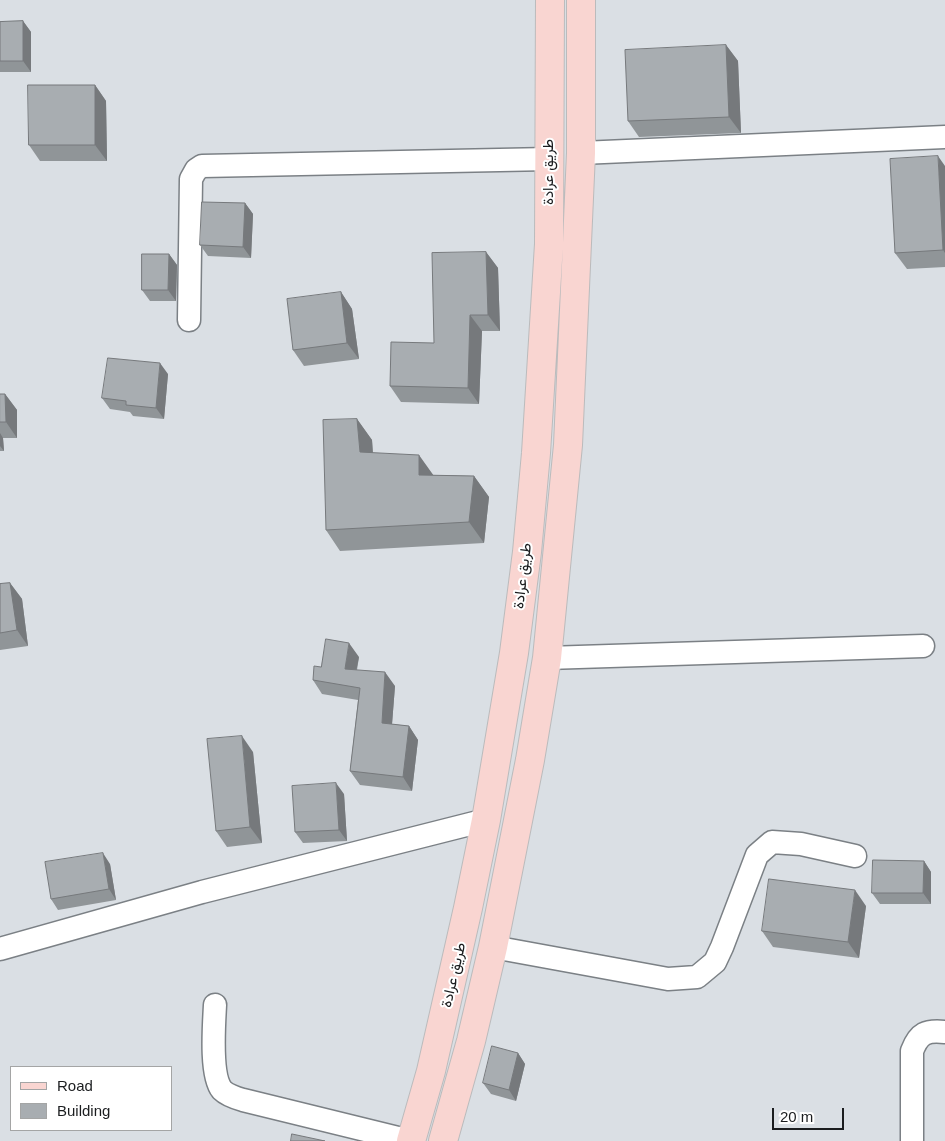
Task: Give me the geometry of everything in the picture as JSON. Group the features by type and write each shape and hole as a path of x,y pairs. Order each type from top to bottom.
{"main road":[{"name":"طريق عرادة","path":"410,1141 432,1071 486,820 514,653 527,552 536,463 549,244 550,0"},
{"name":"طريق عرادة","path":"443,1141 471,1041 493,947 530,760 547,658 568,445 581,153 581,0"}],"street":[{"path":"581,153 945,137"},
{"path":"189,320 191,179 196,170 202,166 549,158"},
{"path":"547,658 923,646"},
{"path":"0,949 202,892 486,820"},
{"path":"493,947 668,979 698,977 715,962 757,855 772,842 801,844 855,856"},
{"path":"214,1005 215,1069 218,1083 223,1091 242,1100 410,1141"},
{"path":"912,1141 912,1051 916,1039 924,1034 935,1031 945,1032"}],"building":[{"path":"23,21 23,61 0,61 0,22"},
{"path":"726,45 729,117 628,121 625,50"},
{"path":"28,85 95,85 95,145 29,145"},
{"path":"938,156 943,250 895,253 890,159"},
{"path":"202,202 245,203 243,247 200,245"},
{"path":"486,252 488,315 470,315 468,388 390,386 391,342 434,343 432,253"},
{"path":"142,254 169,254 168,290 142,290"},
{"path":"341,292 347,343 293,350 287,299"},
{"path":"108,358 160,363 156,408 126,405 126,401 102,398"},
{"path":"0,394 5,394 6,422 0,422"},
{"path":"357,419 360,452 419,455 419,475 474,476 469,522 326,530 323,420"},
{"path":"10,583 17,630 0,633 0,584"},
{"path":"326,639 349,643 345,669 385,672 382,723 409,726 403,777 350,771 360,688 313,680 314,666 321,667"},
{"path":"242,736 250,827 216,831 207,739"},
{"path":"336,783 339,830 295,832 292,786"},
{"path":"103,853 109,889 51,899 45,862"},
{"path":"873,860 924,861 923,893 872,893"},
{"path":"769,879 855,890 848,942 762,931"},
{"path":"492,1046 518,1053 509,1090 483,1083"},
{"path":"292,1134 325,1141 291,1141"}]}
